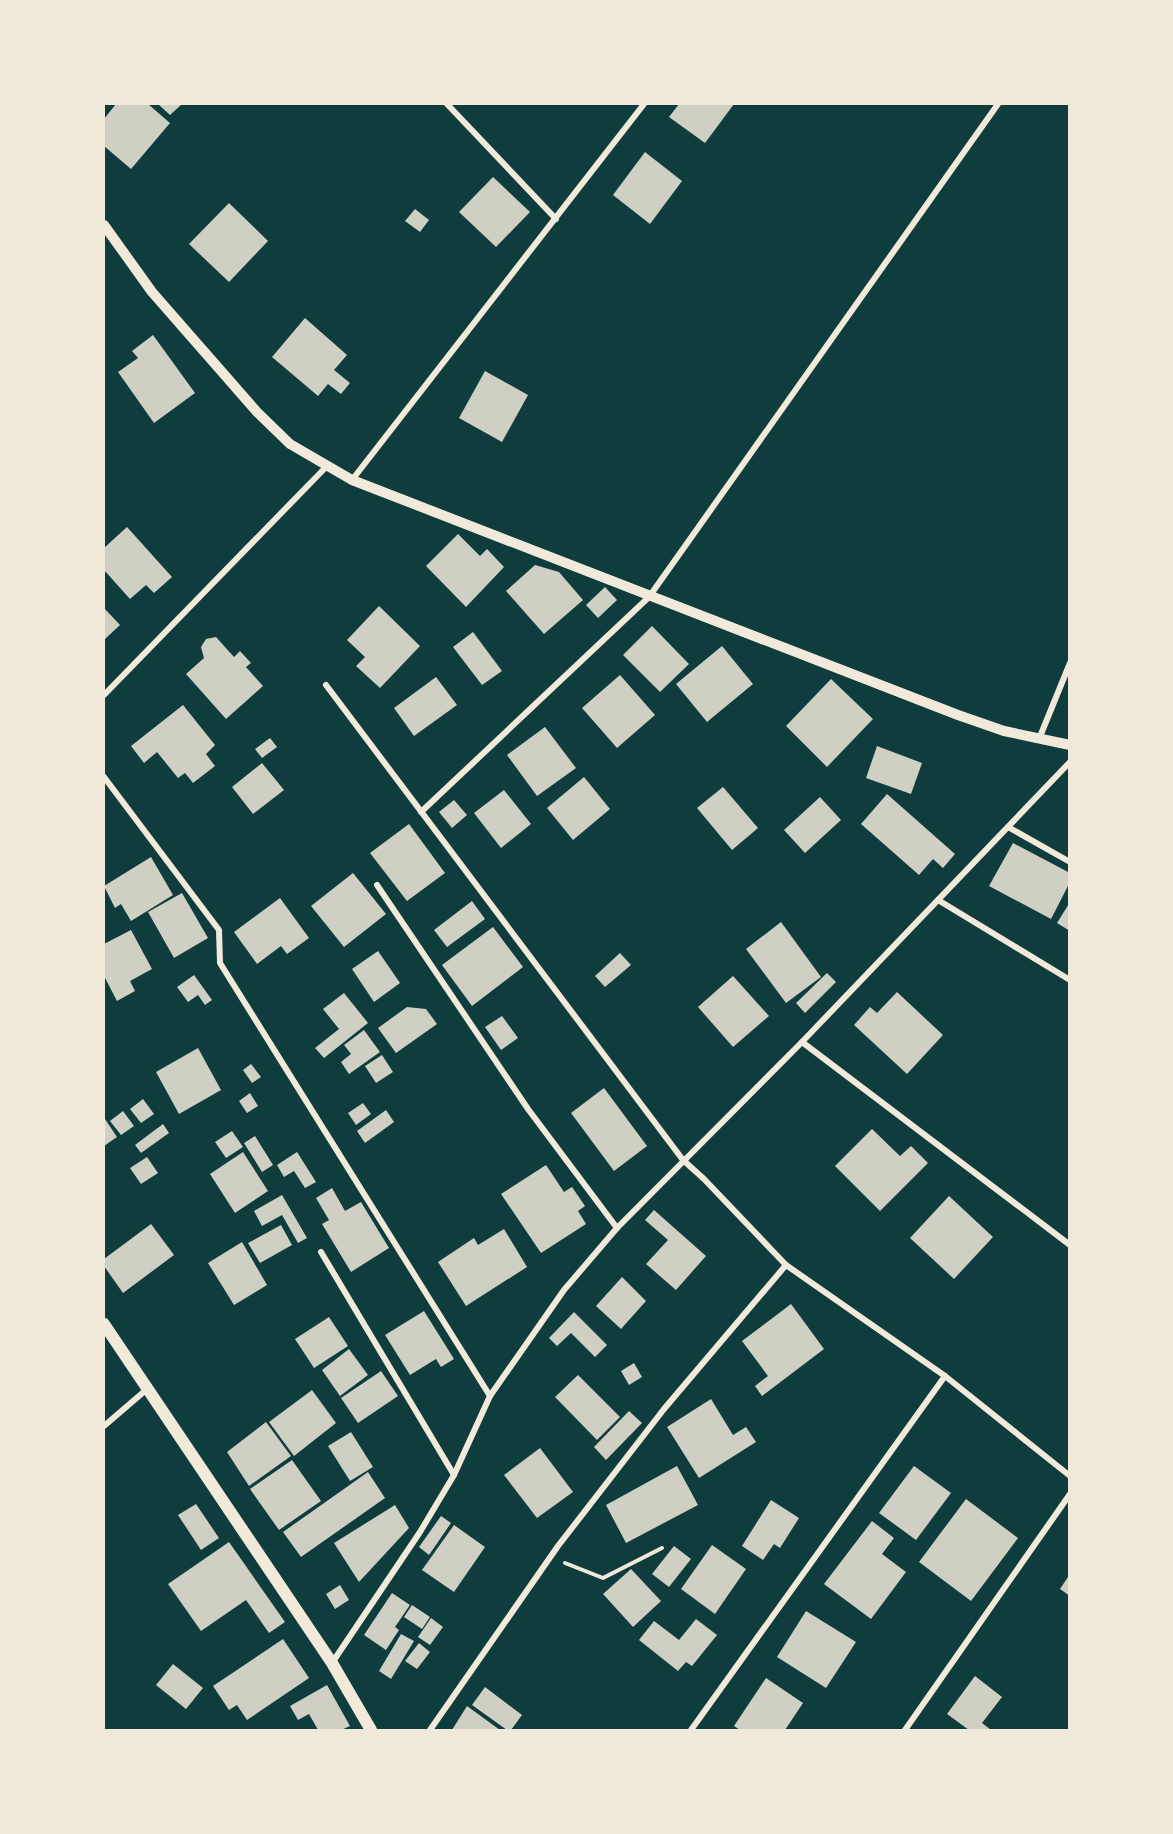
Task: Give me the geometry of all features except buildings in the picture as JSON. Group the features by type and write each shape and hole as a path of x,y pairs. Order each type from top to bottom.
{"main road":[{"path":"104,1324 146,1390 332,1663 371,1731"}],"street":[{"path":"447,104 556,219"},
{"path":"352,480 644,104"},
{"path":"421,812 649,597 998,104"},
{"path":"104,225 152,292 257,412 290,444 352,480 958,715 1039,740 1070,745"},
{"path":"104,694 327,466"},
{"path":"1039,740 1070,663"},
{"path":"326,685 683,1160 786,1265 945,1376 1070,1476"},
{"path":"332,1663 420,1532 454,1475 490,1396 564,1290 617,1228 802,1042 1070,762"},
{"path":"104,777 219,930 220,963 490,1396"},
{"path":"1008,827 1070,861"},
{"path":"376,885 528,1109 617,1228"},
{"path":"938,900 1070,980"},
{"path":"802,1042 1070,1245"},
{"path":"321,1252 454,1475"},
{"path":"430,1731 551,1557 664,1409 786,1265"},
{"path":"691,1731 945,1376"},
{"path":"104,1426 146,1390"},
{"path":"905,1731 1070,1494"}],"path":[{"path":"551,1557 603,1578 662,1548"}]}
